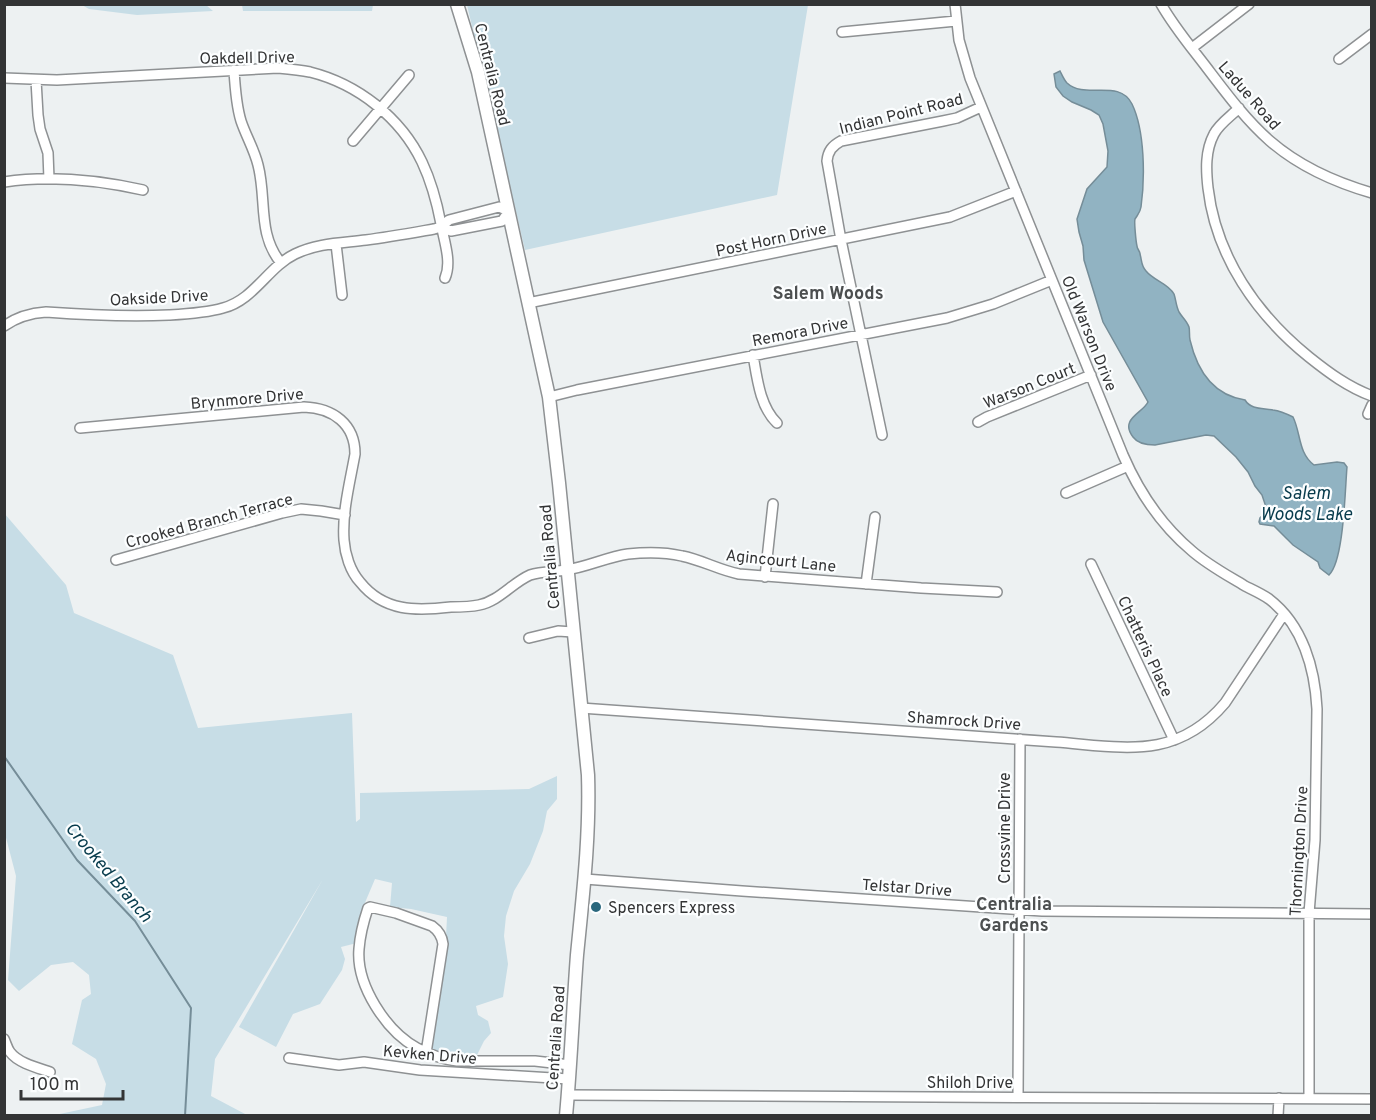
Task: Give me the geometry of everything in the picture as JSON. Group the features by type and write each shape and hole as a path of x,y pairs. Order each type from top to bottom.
{"main road":[{"name":"Centralia Road","path":"457,4 478,72 549,397 588,775 589,805 585,879 566,1116"}],"street":[{"name":"Old Warson Drive","path":"956,4 956,21 964,59 981,107 1128,466 1146,498 1176,537 1204,561 1269,598 1284,614"},
{"name":"Ladue Road","path":"1161,4 1176,28 1239,108 1269,140 1323,176 1371,193"},
{"path":"1192,48 1249,4"},
{"path":"842,32 956,21"},
{"path":"1339,59 1371,34"},
{"name":"Oakdell Drive","path":"4,78 57,81 278,68 310,72 339,82 357,91 396,123 422,161 441,227 448,263 445,278"},
{"path":"234,70 240,118 254,149 262,179 265,231 272,250 281,263"},
{"path":"353,141 409,75"},
{"path":"36,80 38,115 48,153 50,179"},
{"name":"Indian Point Road","path":"841,240 827,161 830,151 836,144 841,141 957,118 981,107"},
{"path":"1239,108 1215,131 1206,161 1213,215 1230,261 1256,303 1292,343 1342,382 1371,396"},
{"path":"4,182 50,179 100,182 143,190"},
{"name":"Post Horn Drive","path":"528,303 950,217 1016,191"},
{"name":"Oakside Drive","path":"4,326 36,312 141,316 203,312 225,308 248,294 281,263 309,248 441,227 449,220 499,207 509,211 502,221 451,231 441,227"},
{"path":"841,240 882,435"},
{"path":"336,244 342,295"},
{"name":"Remora Drive","path":"549,397 938,320 993,304 1052,280"},
{"path":"753,355 766,407 777,423"},
{"name":"Warson Court","path":"978,422 1091,375"},
{"name":"Brynmore Drive","path":"80,428 304,407 326,410 346,426 355,444 345,515 344,542 347,559 355,576 368,592 381,601 395,606 428,610 480,605 495,599 529,576 548,571 567,570"},
{"path":"1066,493 1128,466"},
{"path":"765,577 773,504"},
{"name":"Crooked Branch Terrace","path":"116,560 301,509 345,515"},
{"path":"866,584 875,517"},
{"name":"Agincourt Lane","path":"567,570 627,554 656,553 683,556 724,571 765,577 997,592"},
{"name":"Chatteris Place","path":"1091,564 1174,741"},
{"name":"Shamrock Drive","path":"581,708 1149,747 1174,741 1196,730 1217,713 1284,614"},
{"name":"Thornington Drive","path":"1284,614 1306,650 1316,693 1315,840 1310,912 1309,1098"},
{"path":"529,638 558,631 573,632"},
{"name":"Crossvine Drive","path":"1018,1097 1020,739"},
{"name":"Telstar Drive","path":"585,879 1019,910 1371,914"},
{"path":"426,1053 442,939 432,926 396,913 370,907 366,914 359,948 361,971 377,1008 405,1040 426,1053 456,1060 535,1061 570,1065"},
{"path":"4,1039 13,1056 50,1072"},
{"name":"Kevken Drive","path":"289,1058 339,1065 364,1062 420,1070 569,1079"},
{"name":"Shiloh Drive","path":"568,1095 1371,1099"},
{"path":"1278,1116 1279,1098"}],"shaded area":[{"path":"242,4 373,5 372,11 243,11"},
{"path":"82,5 206,5 213,11 137,15 89,9"},
{"path":"467,5 808,5 777,195 525,250"},
{"path":"4,513 66,585 74,613 173,655 198,728 352,713 356,822 360,819 360,793 529,789 557,776 557,799 547,811 543,831 530,864 514,891 506,916 504,936 508,964 503,997 476,1006 478,1015 488,1021 491,1033 476,1057 447,1056 430,1050 447,917 390,907 392,883 375,879 364,905 357,943 341,947 345,959 342,970 320,1004 293,1014 276,1047 239,1027 323,879 215,1059 211,1096 247,1115 55,1115 102,1105 106,1084 96,1059 72,1044 82,1000 91,994 89,975 73,962 51,965 19,991 8,980 16,876 4,830"}],"water":[{"name":"Salem Woods Lake","path":"1060,71 1066,82 1074,88 1119,92 1126,96 1132,104 1139,127 1143,155 1141,207 1135,219 1137,247 1144,269 1174,294 1177,308 1189,327 1193,351 1202,371 1215,387 1224,393 1245,400 1254,407 1279,411 1293,417 1302,449 1314,465 1337,462 1344,463 1347,467 1341,540 1334,567 1329,575 1320,568 1318,562 1293,545 1274,526 1260,524 1265,504 1262,495 1236,457 1214,436 1206,435 1152,445 1137,441 1129,431 1130,421 1148,402 1103,322 1084,260 1077,219 1087,189 1107,167 1108,151 1103,124 1099,115 1063,96 1056,87 1054,74"}],"waterway":[{"name":"Crooked Branch","path":"4,756 77,860 135,921 191,1008 185,1116"}],"place":[{"name":"Spencers Express","path":"596,907"}],"district":[{"name":"Salem Woods","path":"828,293"},
{"name":"Centralia Gardens","path":"1014,914"}]}
